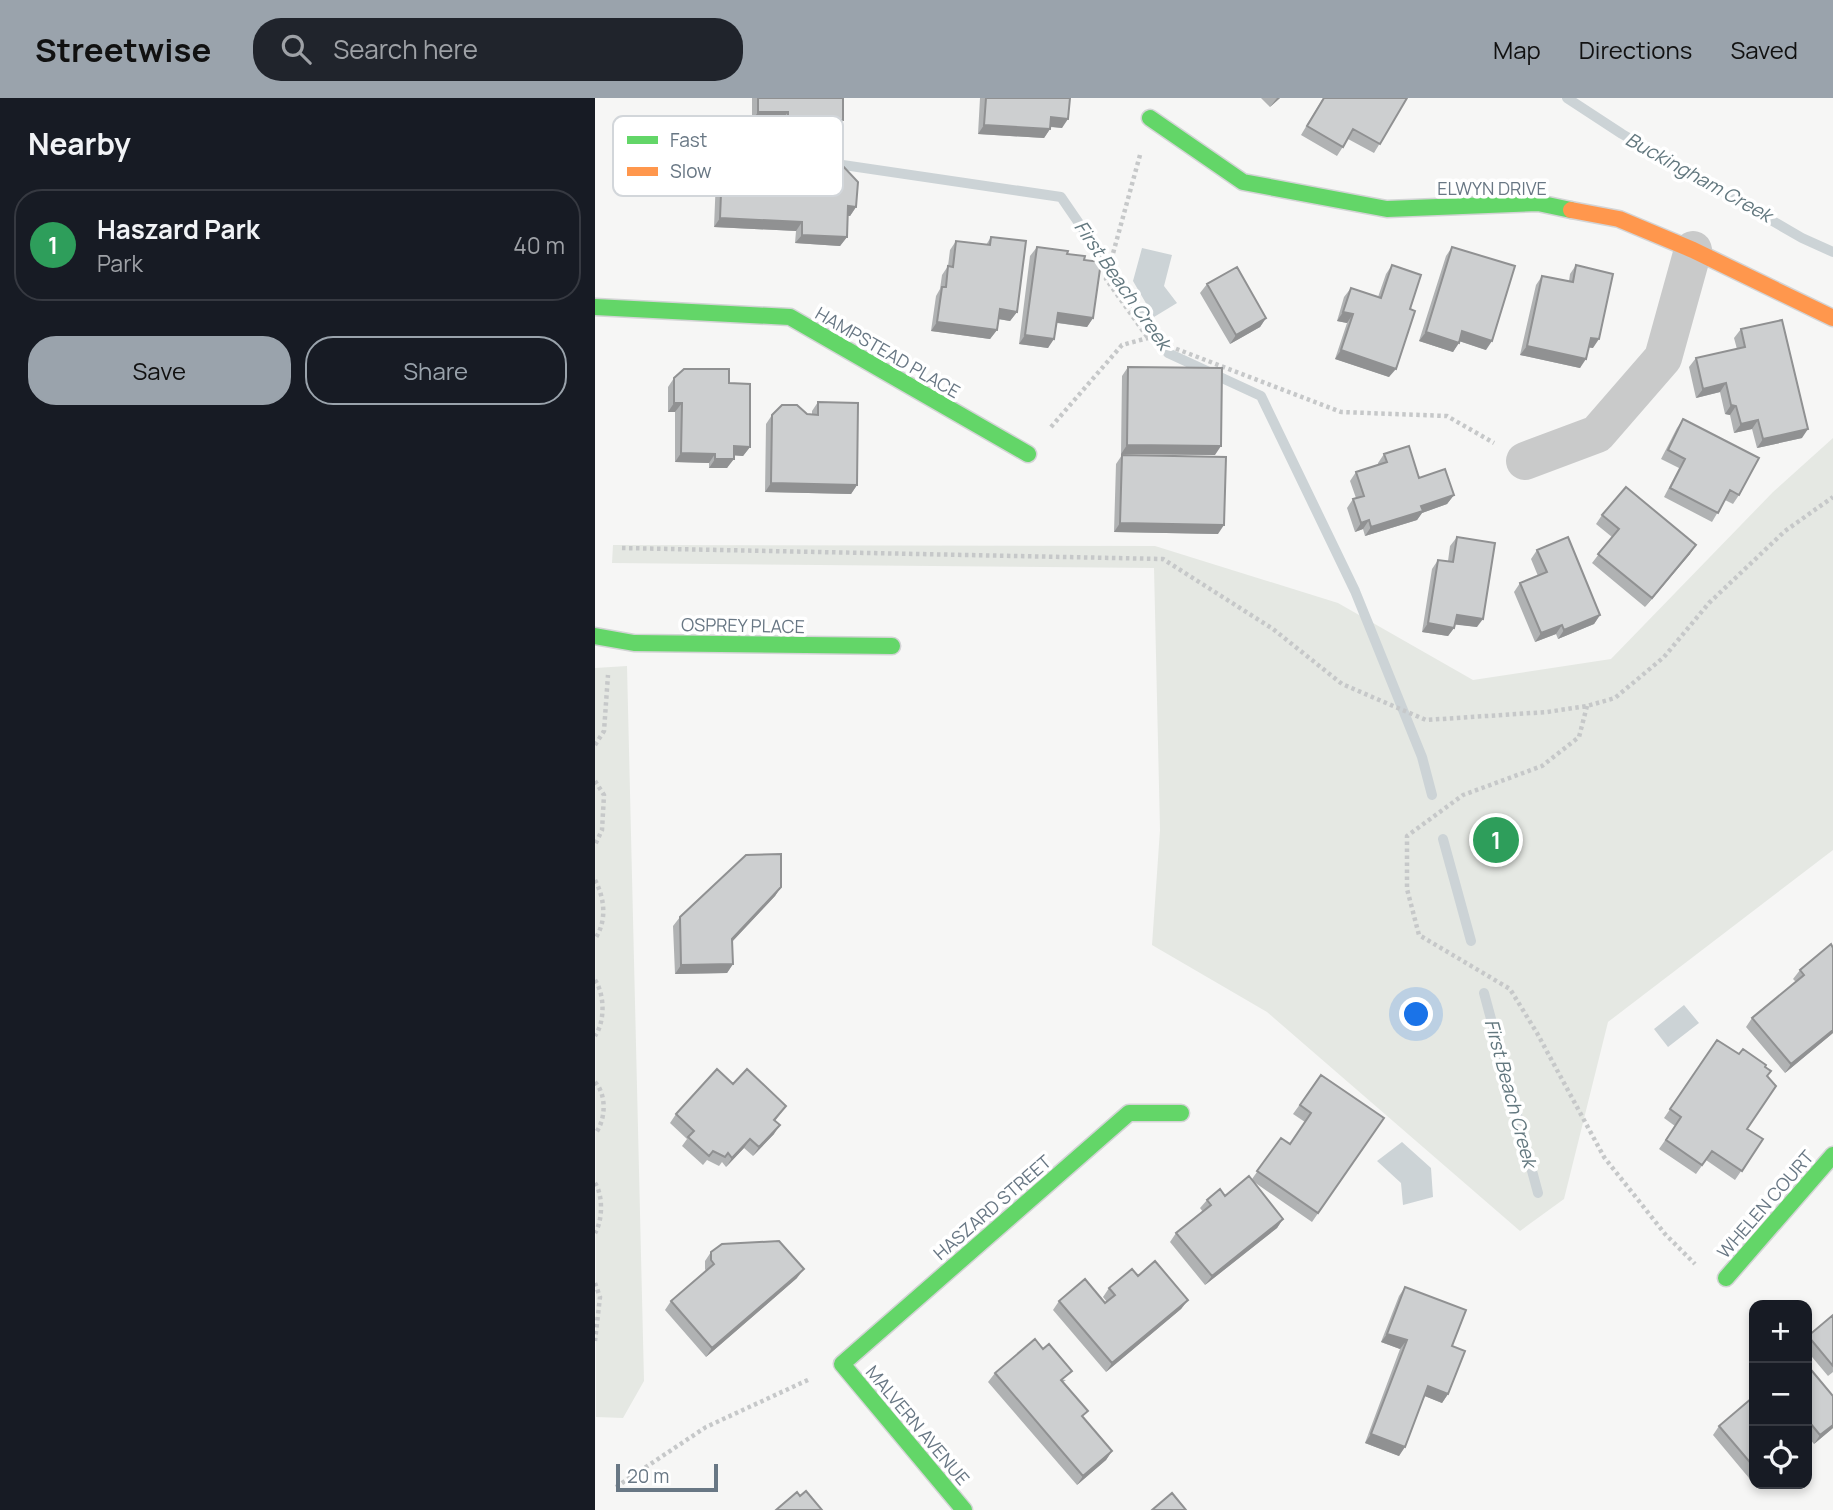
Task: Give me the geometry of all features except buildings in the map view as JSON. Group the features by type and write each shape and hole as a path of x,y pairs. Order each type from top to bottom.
{"street":[{"name":"ELWYN DRIVE","path":"1150,118 1243,181 1387,209 1538,203 1619,219 1693,250 1833,318"},
{"path":"1525,461 1597,434 1663,358 1693,250"},
{"name":"HAMPSTEAD PLACE","path":"595,307 790,317 1028,454"},
{"name":"OSPREY PLACE","path":"595,636 634,643 891,646"},
{"name":"HASZARD STREET","path":"842,1364 1129,1113 1181,1113"},
{"name":"WHELEN COURT","path":"1726,1278 1809,1179 1833,1155"},
{"name":"MALVERN AVENUE","path":"842,1364 964,1510"}],"path":[{"path":"1150,118 1106,279 1148,338 1341,412 1447,416 1525,461"},
{"path":"1028,454 1122,345 1148,338"},
{"path":"622,548 1163,559 1273,629 1342,684 1426,720 1547,712 1587,706 1615,698 1664,657 1709,603 1785,531 1833,497"},
{"path":"595,745 604,731 607,686"},
{"path":"1587,706 1579,737 1542,766 1463,795 1407,836 1407,889 1419,935 1510,989 1604,1157 1665,1234"},
{"path":"595,781 604,795 604,802 602,830 595,845"},
{"path":"595,880 603,895 603,928 595,939"},
{"path":"595,980 601,989 602,1001 601,1028 595,1037"},
{"path":"595,1082 602,1090 603,1100 601,1126 595,1134"},
{"path":"595,1183 601,1198 599,1227 595,1233"},
{"path":"595,1283 600,1297 595,1341"},
{"path":"616,1487 706,1427 842,1364"}],"shaded area":[{"path":"1142,248 1172,255 1164,286 1177,303 1154,317 1133,281"},
{"path":"1833,438 1833,850 1608,1022 1564,1199 1520,1231 1267,1012 1152,945 1160,830 1154,568 612,563 613,545 1155,546 1338,603 1473,680 1611,659 1773,492"},
{"path":"627,666 644,1381 623,1418 596,1417 595,668"},
{"path":"1684,1005 1699,1023 1668,1047 1654,1029"},
{"path":"1402,1142 1431,1168 1433,1197 1403,1205 1401,1183 1377,1161"}],"waterway":[{"name":"Buckingham Creek","path":"1567,98 1622,134 1802,238 1833,252"},
{"name":"First Beach Creek","path":"843,165 1061,197 1168,353 1261,396 1355,591 1422,757 1432,795"},
{"name":"First Beach Creek","path":"1443,839 1471,941"},
{"name":"First Beach Creek","path":"1484,993 1538,1193"}],"traffic: fast":[{"path":"1150,118 1243,182 1387,209 1538,203 1571,210"},
{"path":"595,307 790,317 1028,454"},
{"path":"595,636 634,643 892,646"},
{"path":"964,1510 842,1364 1129,1113 1181,1113"},
{"path":"1726,1278 1833,1155"}],"traffic: slow":[{"path":"1571,210 1619,219 1693,250 1833,318"}],"place":[{"name":"Haszard Park","path":"1496,840"}]}
